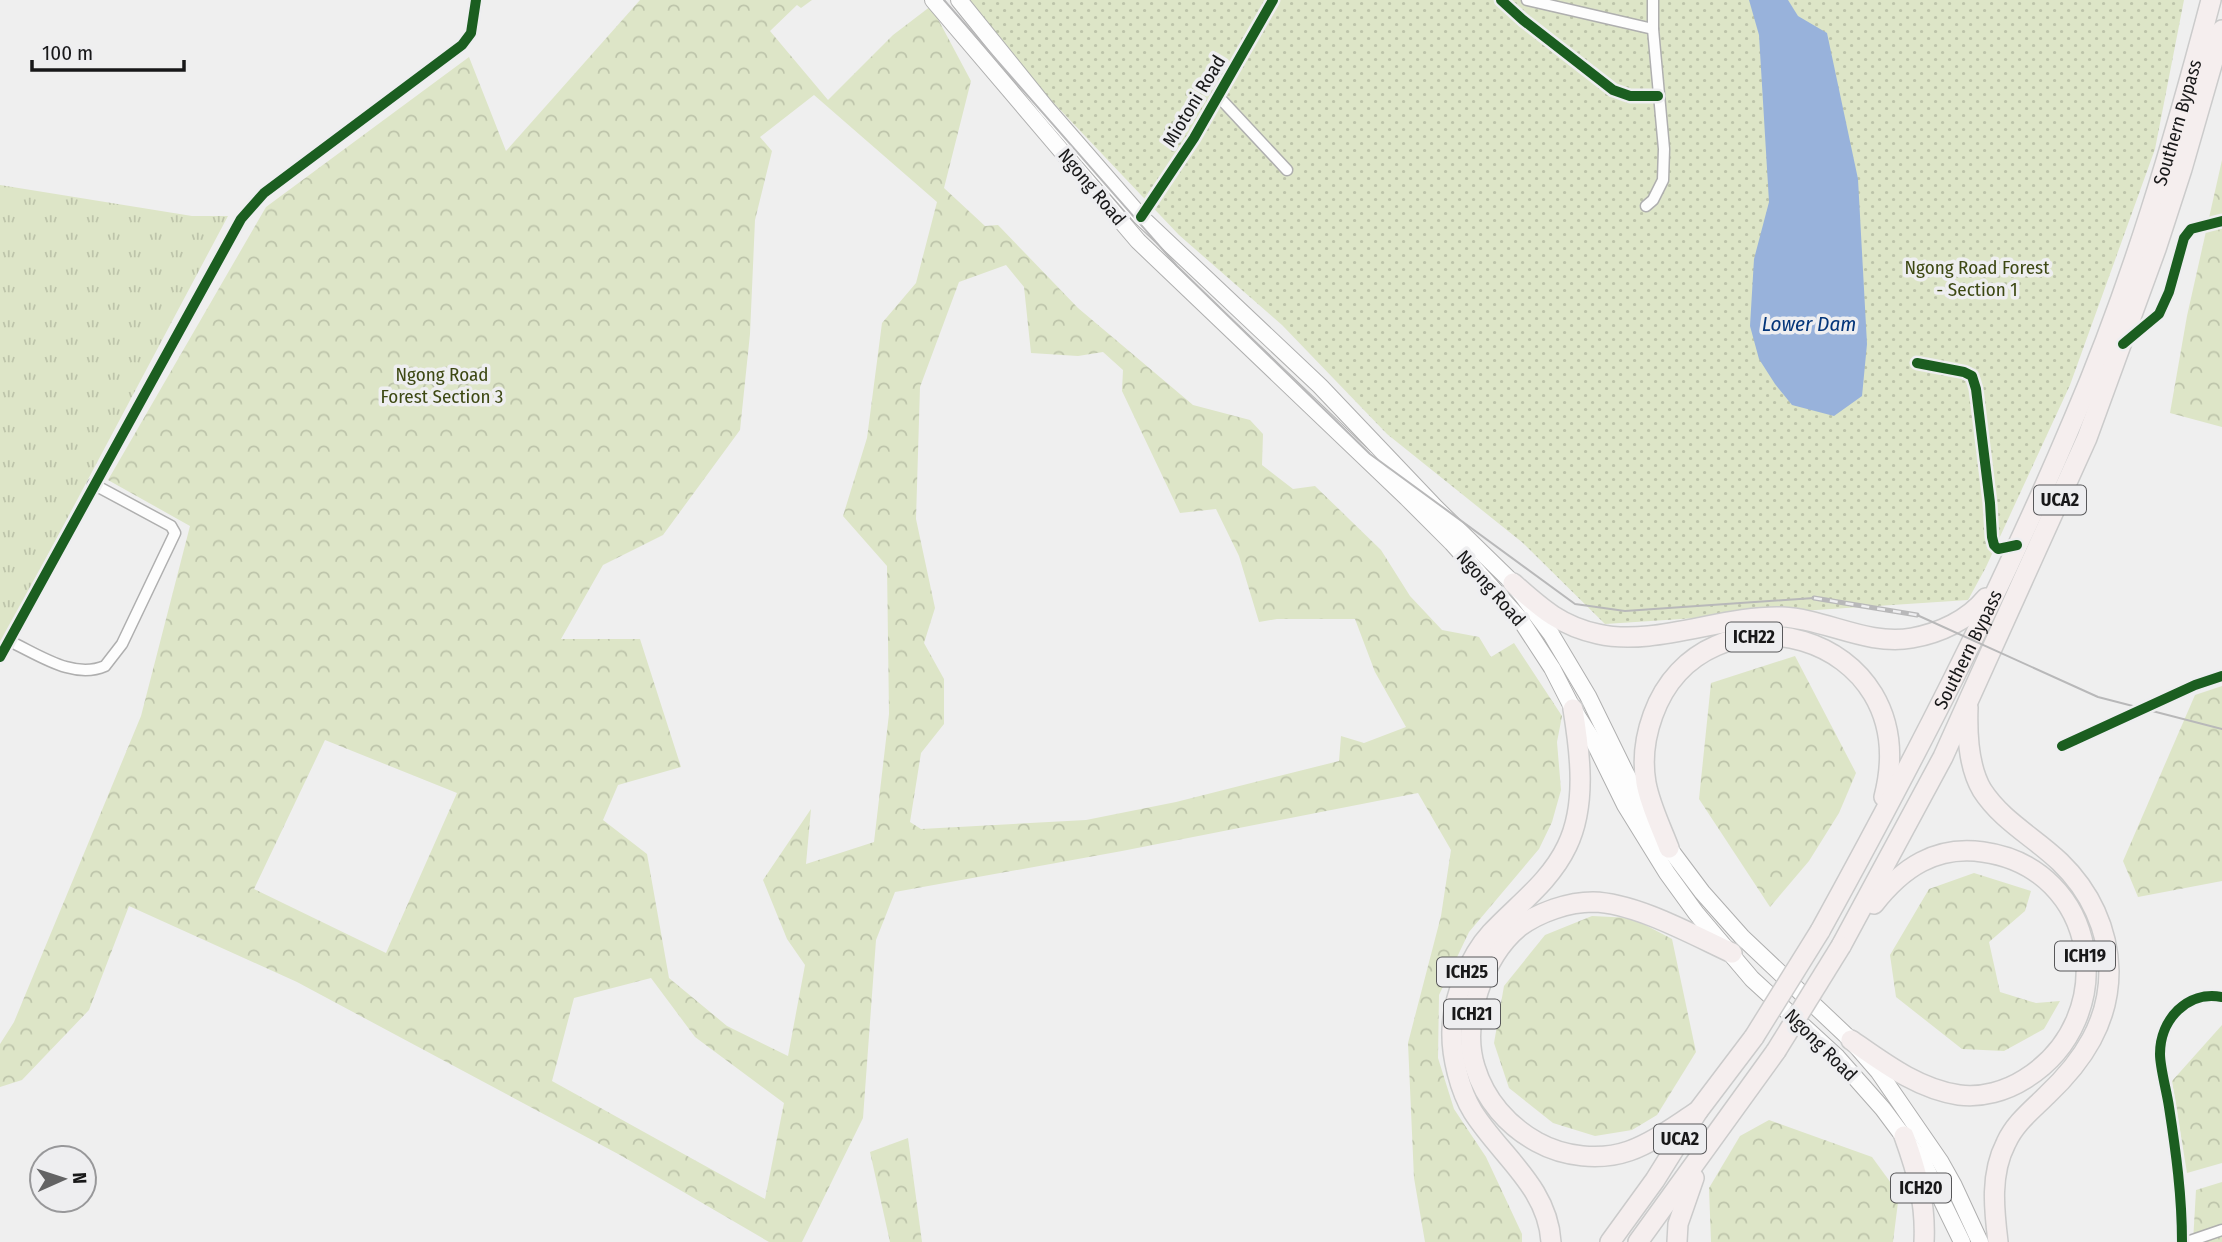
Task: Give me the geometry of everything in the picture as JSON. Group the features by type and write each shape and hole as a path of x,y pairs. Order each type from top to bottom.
{"highway":[{"name":"Southern Bypass","path":"1610,1242 1655,1180 1698,1111 1754,1037 1865,851 1941,706 2075,417 2122,292 2183,105 2211,0"},
{"name":"Southern Bypass","path":"1638,1242 1776,1051 1841,946 1933,776 2068,484 2123,344 2182,169 2222,30"},
{"path":"1513,583 1549,615 1576,628 1600,635 1649,635 1741,620 1783,617 1809,619 1866,636 1888,639 1929,634 1964,618 1979,606 2001,578"},
{"name":"ICH22","path":"1669,848 1646,781 1644,755 1647,732 1657,705 1669,684 1691,661 1709,650 1738,639 1761,636 1784,636 1812,642 1848,664 1870,689 1885,720 1891,747 1888,782 1878,822"},
{"path":"1969,699 1967,724 1970,751 1981,789 2009,822 2060,862 2094,905 2103,929 2109,972 2106,1001 2100,1024 2091,1042 2070,1072 2022,1118 2006,1143 1994,1184 1998,1242"},
{"name":"ICH25","path":"1551,1242 1546,1214 1534,1189 1472,1112 1459,1075 1452,1031 1455,1007 1480,946 1558,864 1568,844 1577,817 1580,789 1578,738 1573,709"},
{"name":"ICH19","path":"1841,946 1886,888 1910,867 1941,853 1978,851 1998,854 2024,866 2054,889 2067,905 2076,923 2083,942 2088,976 2082,1007 2065,1043 2038,1071 2018,1084 1998,1092 1960,1095 1918,1082 1851,1040"},
{"name":"ICH21","path":"1698,1111 1650,1141 1619,1154 1584,1156 1562,1153 1543,1145 1511,1125 1497,1109 1479,1078 1472,1048 1473,1005 1493,961 1520,927 1567,904 1594,902 1618,906 1683,930 1732,953"},
{"name":"ICH20","path":"1904,1136 1922,1189 1924,1242"},
{"path":"1677,1242 1682,1206 1707,1149"}],"main road":[{"name":"Ngong Road","path":"933,0 1138,241 1368,459 1498,593 1552,668 1594,742 1625,805 1667,873 1696,913 1752,979 1837,1057 1904,1136 1940,1193 1962,1242"},
{"name":"Ngong Road","path":"959,0 1032,91 1141,217 1320,386 1436,508 1513,583 1550,634 1588,696 1640,803 1669,848 1702,892 1742,937 1851,1040 1878,1071 1940,1161 1980,1242"}],"street":[{"path":"0,657 214,264 249,208 264,193 462,45 471,33 476,0"},
{"name":"Miotoni Road","path":"1141,217 1194,138 1273,0"},
{"path":"1501,0 1613,90 1630,96 1658,96"},
{"path":"1527,0 1654,29"},
{"path":"1646,206 1653,200 1663,180 1664,149 1653,0"},
{"path":"1217,95 1287,170"},
{"path":"2123,344 2159,314 2169,292 2184,238 2191,229 2222,221"},
{"path":"1917,363 1972,376 1976,388 1993,541 1998,549 2017,545"},
{"path":"9,641 80,671 105,666 122,644 176,533 172,526 93,484"},
{"path":"2062,746 2195,685 2222,676"},
{"path":"2182,1242 2180,1181 2160,1054 2165,1027 2181,1005 2209,995 2222,997"},
{"path":"2187,1242 2222,1230"}],"green space":[{"name":"Ngong Road Forest Section 3","path":"640,0 812,0 801,8 797,5 770,31 828,100 893,35 931,6 971,81 944,188 985,226 998,225 1078,308 1193,405 1250,420 1263,434 1262,465 1293,489 1315,486 1381,550 1410,596 1442,630 1479,637 1491,657 1514,643 1562,716 1557,742 1561,790 1552,822 1539,849 1469,932 1439,995 1438,1058 1454,1109 1486,1157 1522,1234 1522,1242 1425,1242 1414,1178 1408,1043 1441,916 1451,850 1418,793 895,892 876,940 863,1118 802,1242 769,1242 620,1155 297,982 129,906 89,1010 22,1080 0,1087 0,1044 14,1022 141,716 190,526 108,480 266,207 469,57 506,151","holes":["814,95 937,202 916,283 882,323 867,438 843,516 887,566 889,714 874,842 806,864 811,809 763,880 787,939 805,965 788,1056 727,1026 669,978 647,854 603,820 618,785 681,767 640,639 561,639 603,565 663,535 740,430 750,334 755,220 772,151 760,137","1006,265 1024,287 1031,353 1078,356 1103,352 1123,370 1122,391 1180,513 1216,509 1239,556 1259,622 1277,619 1355,619 1375,672 1406,727 1364,743 1341,736 1339,761 1176,802 1086,820 921,829 910,822 921,753 944,724 944,679 924,643 935,608 916,519 920,387 959,282","325,740 457,793 386,953 254,889","651,978 695,1037 784,1103 765,1199 552,1081 574,998"]},
{"name":"Ngong Road Forest - Section 1","path":"970,0 2184,0 2155,149 2070,385 1986,567 1968,600 1605,624 1523,543 1387,434 1282,325 1179,235 1048,97"},
{"path":"2222,160 2222,427 2170,413 2187,316"},
{"path":"0,185 192,216 228,216 0,645"},
{"path":"1795,656 1856,773 1839,813 1809,861 1770,907 1699,799 1711,683"},
{"path":"2222,686 2222,881 2138,897 2123,861 2195,695"},
{"path":"1974,873 2031,891 2025,911 1989,942 2000,992 2036,1003 2060,1001 2044,1029 2004,1051 1962,1049 1896,997 1890,955 1929,889"},
{"path":"1592,916 1632,918 1672,939 1696,1052 1657,1115 1632,1130 1595,1136 1553,1123 1509,1088 1494,1043 1504,986 1545,935"},
{"path":"2222,1025 2222,1163 2187,1173 2172,1081"},
{"path":"1769,1120 1872,1157 1899,1194 1893,1242 1711,1242 1709,1188 1740,1136"},
{"path":"908,1138 922,1242 890,1242 870,1152"},
{"path":"2222,1182 2222,1242 2193,1242 2196,1190"}],"water":[{"name":"Lower Dam","path":"1749,0 1788,0 1798,16 1827,33 1858,179 1867,344 1862,396 1834,416 1792,405 1759,359 1750,326 1754,259 1769,202 1759,35"}],"tram line":[{"path":"944,0 1177,266 1370,454 1575,604 1625,611 1814,598"},
{"path":"1917,615 2098,697 2222,729"}],"railway":[{"path":"1814,598 1917,615"}],"cycle path":[{"path":"0,657 241,219 264,193 462,45 471,33 476,0"},
{"path":"1141,217 1194,138 1273,0"},
{"path":"1501,0 1613,90 1630,96 1658,96"},
{"path":"2123,344 2159,314 2169,292 2184,238 2191,229 2222,221"},
{"path":"1917,363 1972,376 1976,389 1994,545 1998,549 2017,545"},
{"path":"2062,746 2195,685 2222,676"},
{"path":"2182,1242 2178,1174 2160,1060 2161,1042 2170,1019 2187,1003 2209,996 2222,997"}]}
